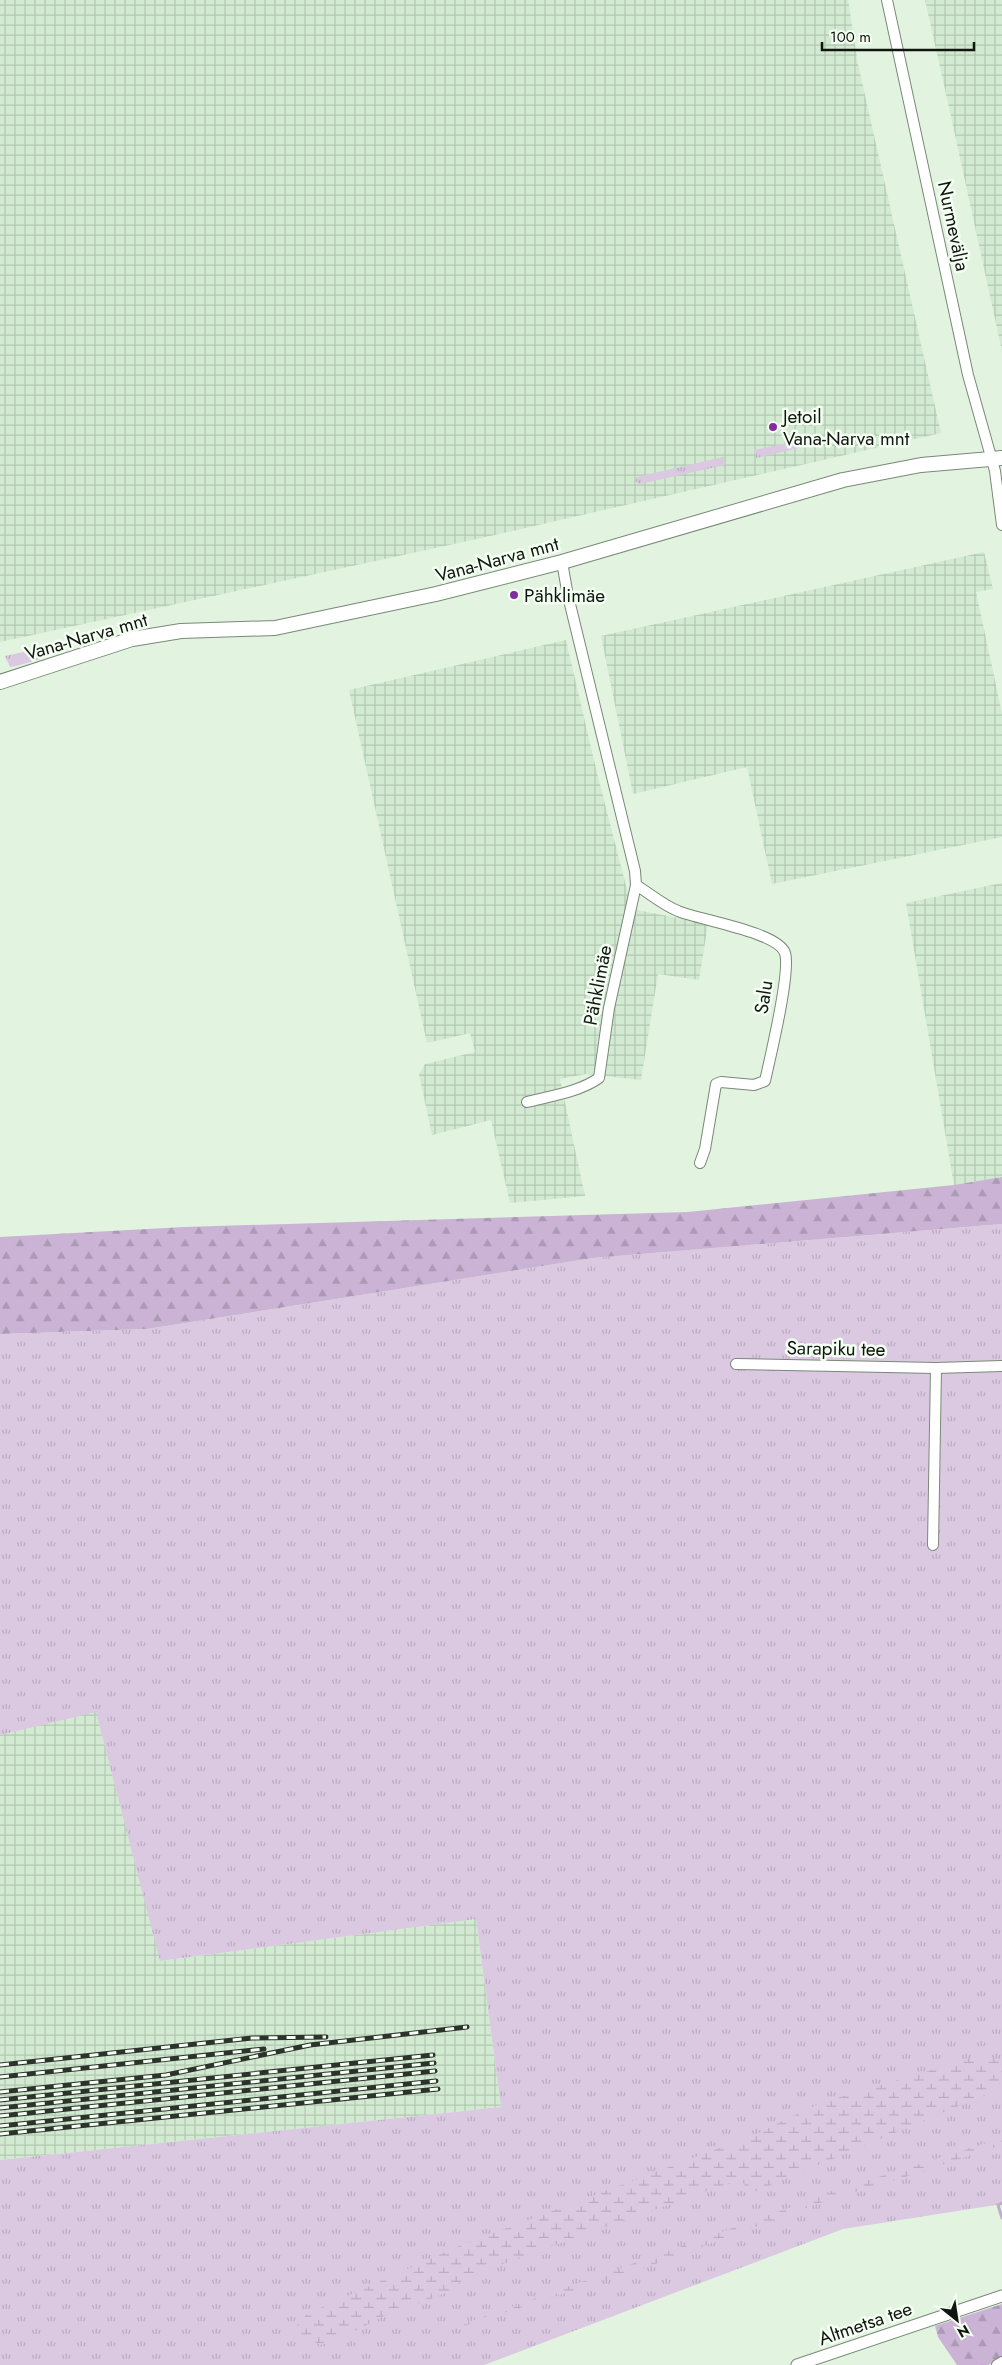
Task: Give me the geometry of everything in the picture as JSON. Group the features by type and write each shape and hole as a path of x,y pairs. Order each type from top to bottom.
{"main road":[{"name":"Vana-Narva mnt","path":"0,682 132,639 181,632 254,630 314,622 562,562 843,480 921,466 997,458"}],"street":[{"name":"Nurmevälja","path":"887,0 968,375 997,458 1002,525"},
{"name":"Pähklimäe","path":"527,1102 558,1095 591,1083 599,1078 609,1008 636,885 635,871 562,562"},
{"name":"Salu","path":"636,885 678,911 726,924 773,940 785,952 783,985 765,1081 754,1085 721,1082 716,1084 705,1150 700,1163"},
{"name":"Sarapiku tee","path":"736,1364 936,1368 1002,1366"},
{"path":"933,1546 936,1368"},
{"name":"Altmetsa tee","path":"797,2365 1002,2296"},
{"path":"996,2365 1002,2362"}],"shaded area":[{"path":"0,0 848,0 858,64 941,433 477,539 0,642"},
{"path":"925,0 1002,0 1002,351 950,112"},
{"path":"984,552 993,589 976,592 1002,713 1002,837 772,884 747,767 633,794 601,636"},
{"path":"566,640 597,773 632,909 708,924 699,980 658,974 641,1080 586,1074 560,1079 585,1196 510,1203 491,1120 432,1135 419,1074 425,1064 475,1052 470,1033 427,1043 349,690"},
{"path":"1002,883 1002,1177 954,1185 906,903"},
{"path":"96,1711 161,1961 476,1919 501,2107 0,2160 0,1735"}],"green space":[{"path":"811,438 815,440 812,445 756,458 754,450"},
{"path":"723,457 725,465 640,484 635,481 637,477"},
{"path":"69,642 66,646 52,654 16,666 10,667 5,656"},
{"path":"1002,1177 1002,1224 593,1258 147,1329 0,1334 0,1237 184,1227 688,1212 954,1185"},
{"path":"1002,1224 1002,2204 843,2229 484,2365 0,2365 0,2160 501,2107 476,1919 160,1961 96,1712 0,1735 0,1334 147,1329 593,1258"},
{"path":"976,2057 1002,2060 1002,2081 987,2094 754,2192 748,2191 741,2179 502,2264 460,2282 446,2293 384,2316 334,2342 320,2345 307,2337 296,2341 291,2332 307,2314 459,2246 754,2135 820,2103"},
{"path":"1002,2138 1002,2145 866,2190 849,2193 847,2187"},
{"path":"836,2191 836,2197 644,2268 454,2329 452,2328"},
{"path":"1002,2304 1002,2357 988,2365 957,2365 938,2337 935,2326"}],"waterway":[{"path":"1002,2203 998,2205 1002,2218"}],"railway":[{"path":"0,2092 166,2075 310,2045 467,2027"},
{"path":"0,2065 252,2038 326,2037"},
{"path":"0,2077 264,2049"},
{"path":"0,2100 433,2055"},
{"path":"0,2108 434,2063"},
{"path":"0,2116 435,2071"},
{"path":"0,2126 436,2081"},
{"path":"0,2134 438,2089"}],"place":[{"name":"Jetoil Vana-Narva mnt","path":"773,427"},
{"name":"Pähklimäe","path":"514,595"}]}
